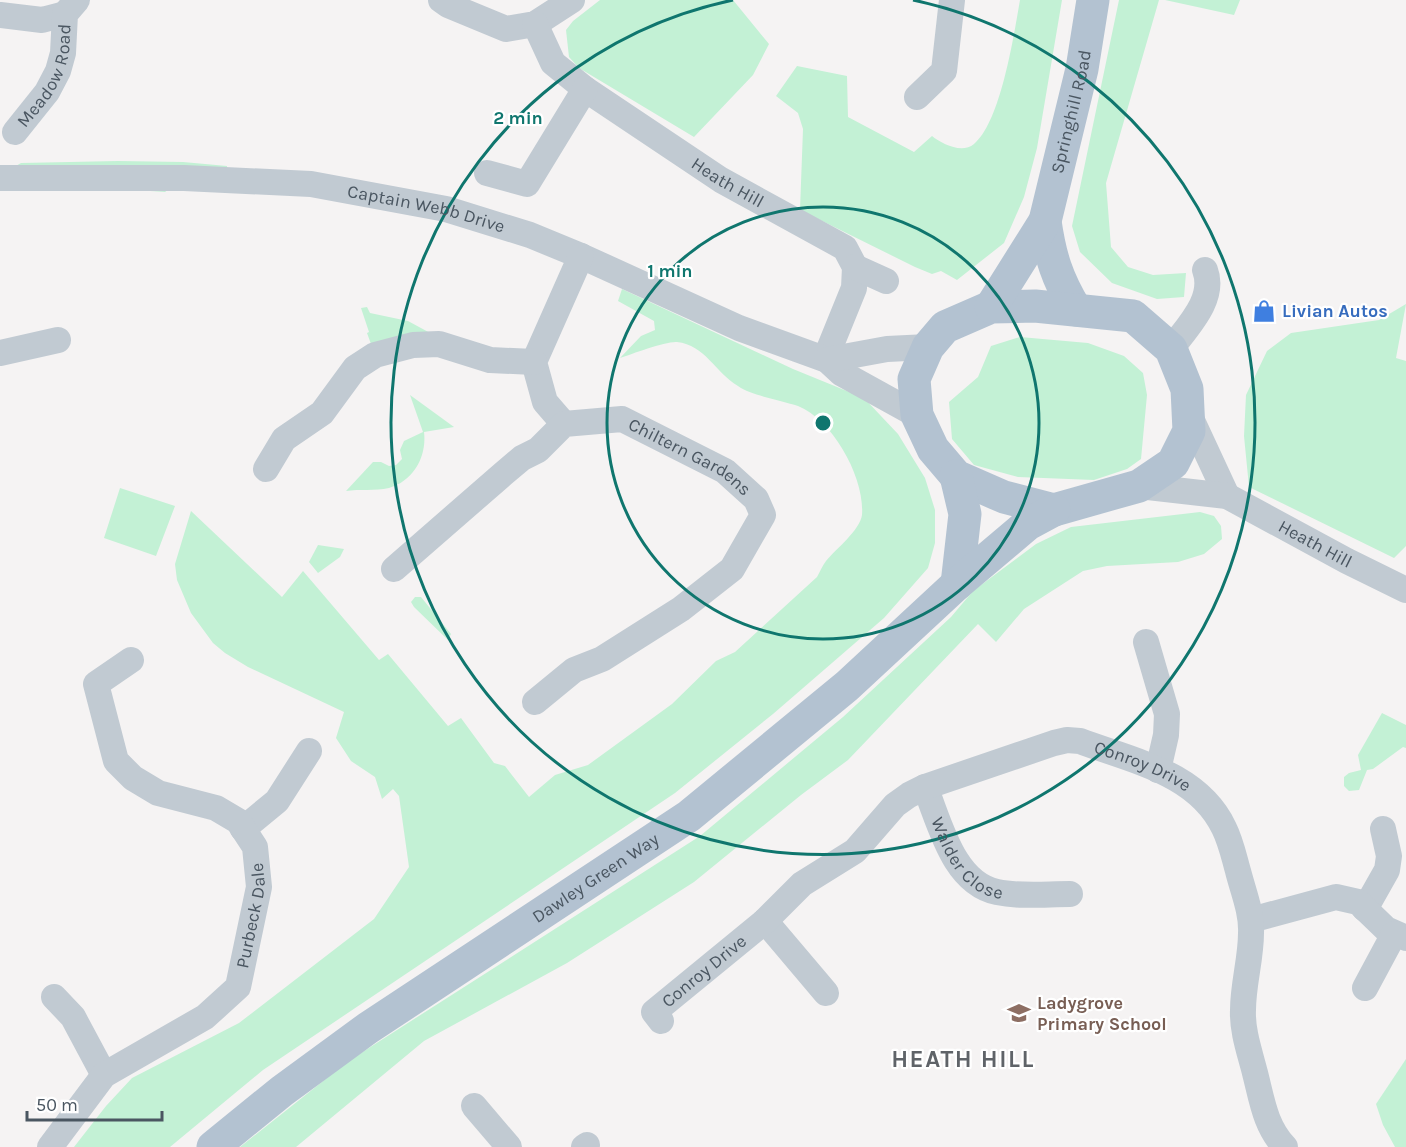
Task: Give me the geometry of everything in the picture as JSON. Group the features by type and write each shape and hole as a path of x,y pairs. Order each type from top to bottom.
{"main road":[{"name":"Springhill Road","path":"991,307 1045,221 1082,69 1093,0"},
{"name":"Springhill Road","path":"1045,221 1054,267 1062,287 1076,310"},
{"path":"1054,510 1004,497 956,476 933,449 917,415 914,379 928,347 945,327 991,307 1035,306 1133,316 1171,349"},
{"name":"Dawley Green Way","path":"213,1147 282,1091 368,1028 689,816 847,686 957,584 1028,525 1054,510 1139,486 1173,463 1189,431 1187,389 1171,349"},
{"path":"956,476 965,514 957,584"}],"street":[{"path":"441,0 506,29 535,24 572,0"},
{"path":"917,97 944,71 952,0"},
{"name":"Meadow Road","path":"0,15 42,20 71,7"},
{"name":"Meadow Road","path":"15,132 47,92 58,70 71,7"},
{"name":"Heath Hill","path":"535,24 553,63 585,89 721,180 846,248 855,278"},
{"path":"487,173 526,184 585,89"},
{"name":"Captain Webb Drive","path":"0,178 184,178 311,184 446,209 530,236 581,256 739,328 827,360 841,373 917,415"},
{"path":"394,569 522,458 538,450 564,424 545,402 534,362 581,256"},
{"path":"1171,349 1201,307 1209,280 1205,270"},
{"path":"886,281 855,278 827,360 887,349 928,347"},
{"path":"0,353 58,340"},
{"path":"266,469 284,439 322,413 355,368 375,355 413,345 439,344 490,360 534,362"},
{"path":"1188,412 1227,496"},
{"name":"Chiltern Gardens","path":"535,702 574,670 602,659 681,609 732,569 763,515 756,499 725,471 622,419 564,424"},
{"name":"Heath Hill","path":"1139,486 1227,496 1406,590"},
{"path":"1146,642 1167,714 1166,735 1158,770"},
{"name":"Purbeck Dale","path":"50,1147 105,1075 205,1017 238,987 259,886 255,847 238,821 216,808 158,793 133,778 116,761 96,684 131,660"},
{"name":"Conroy Drive","path":"661,1022 654,1012 765,921 802,884 855,851 895,805 909,795 925,787 1067,740 1080,741 1173,775 1197,792 1216,813 1229,841 1251,920 1243,1004 1244,1028 1266,1120 1274,1136 1285,1147"},
{"path":"243,829 277,801 309,751"},
{"name":"Walder Close","path":"925,787 954,858 971,879 982,887 996,892 1070,894"},
{"path":"1365,909 1389,863 1383,829"},
{"path":"1251,920 1336,897 1348,898 1365,909 1386,929 1400,936 1365,988"},
{"name":"Conroy Drive","path":"765,921 826,993"},
{"path":"54,997 73,1017 105,1075"},
{"path":"474,1107 509,1147"}],"green space":[{"path":"600,0 733,0 769,44 753,75 694,137 579,68 569,57 566,30 573,21"},
{"path":"1020,0 1062,0 1037,148 1024,197 1004,243 957,280 941,271 932,274 915,267 800,210 803,129 798,113 776,96 797,66 847,76 848,117 914,152 932,136 952,147 969,147 983,133 999,98"},
{"path":"1119,0 1159,0 1106,183 1111,247 1128,267 1153,275 1186,273 1184,297 1157,299 1112,283 1080,252 1072,226"},
{"path":"1165,0 1240,0 1234,15"},
{"path":"183,162 227,166 227,180 184,178 165,192 0,175 21,163"},
{"path":"622,289 793,369 864,398 898,434 925,478 935,510 935,543 928,568 884,618 773,714 675,793 263,1070 170,1147 74,1147 106,1106 132,1078 239,1023 374,919 409,867 399,796 393,789 382,799 375,777 351,761 336,738 344,712 248,667 225,653 213,643 191,613 177,580 175,564 191,511 282,597 303,571 379,660 388,654 448,726 461,718 494,763 505,766 529,797 555,775 588,765 672,704 716,661 735,652 817,577 826,561 857,527 862,515 862,500 852,468 834,437 811,413 798,406 744,389 730,380 703,354 687,344 677,342 665,344 620,358 641,336 655,330 654,321 618,301"},
{"path":"1406,304 1396,358 1406,361 1406,546 1394,558 1249,487 1244,436 1246,395 1267,351 1291,333 1379,320"},
{"path":"367,307 370,313 408,321 432,334 375,355 361,308"},
{"path":"1020,337 1088,343 1124,356 1143,373 1147,395 1141,459 1127,469 1094,480 1018,477 974,465 952,439 949,402 978,377 991,346"},
{"path":"410,395 454,427 424,432 421,458 412,474 398,485 384,489 346,491 373,462 381,462 389,466 396,465 402,459 400,450 404,441 423,432"},
{"path":"120,488 175,506 156,556 104,538"},
{"path":"1200,512 1214,516 1221,526 1222,539 1204,554 1178,562 1107,566 1083,571 1024,609 996,642 978,624 848,760 694,882 567,963 424,1041 296,1147 240,1147 347,1062 700,836 843,717 951,617 973,591 1036,544 1071,527"},
{"path":"318,545 344,549 340,557 318,573 309,562"},
{"path":"415,597 421,597 451,634 448,640 414,607 411,602"},
{"path":"1382,713 1406,725 1406,748 1403,747 1373,769 1367,770 1359,790 1349,791 1344,786 1344,777 1361,770 1358,755"},
{"path":"1406,1059 1406,1147 1395,1147 1383,1125 1376,1104"}],"place":[{"name":"Livian Autos","path":"1264,311"},
{"name":"Ladygrove Primary School","path":"1019,1013"}],"district":[{"name":"HEATH HILL","path":"963,1059"}]}
